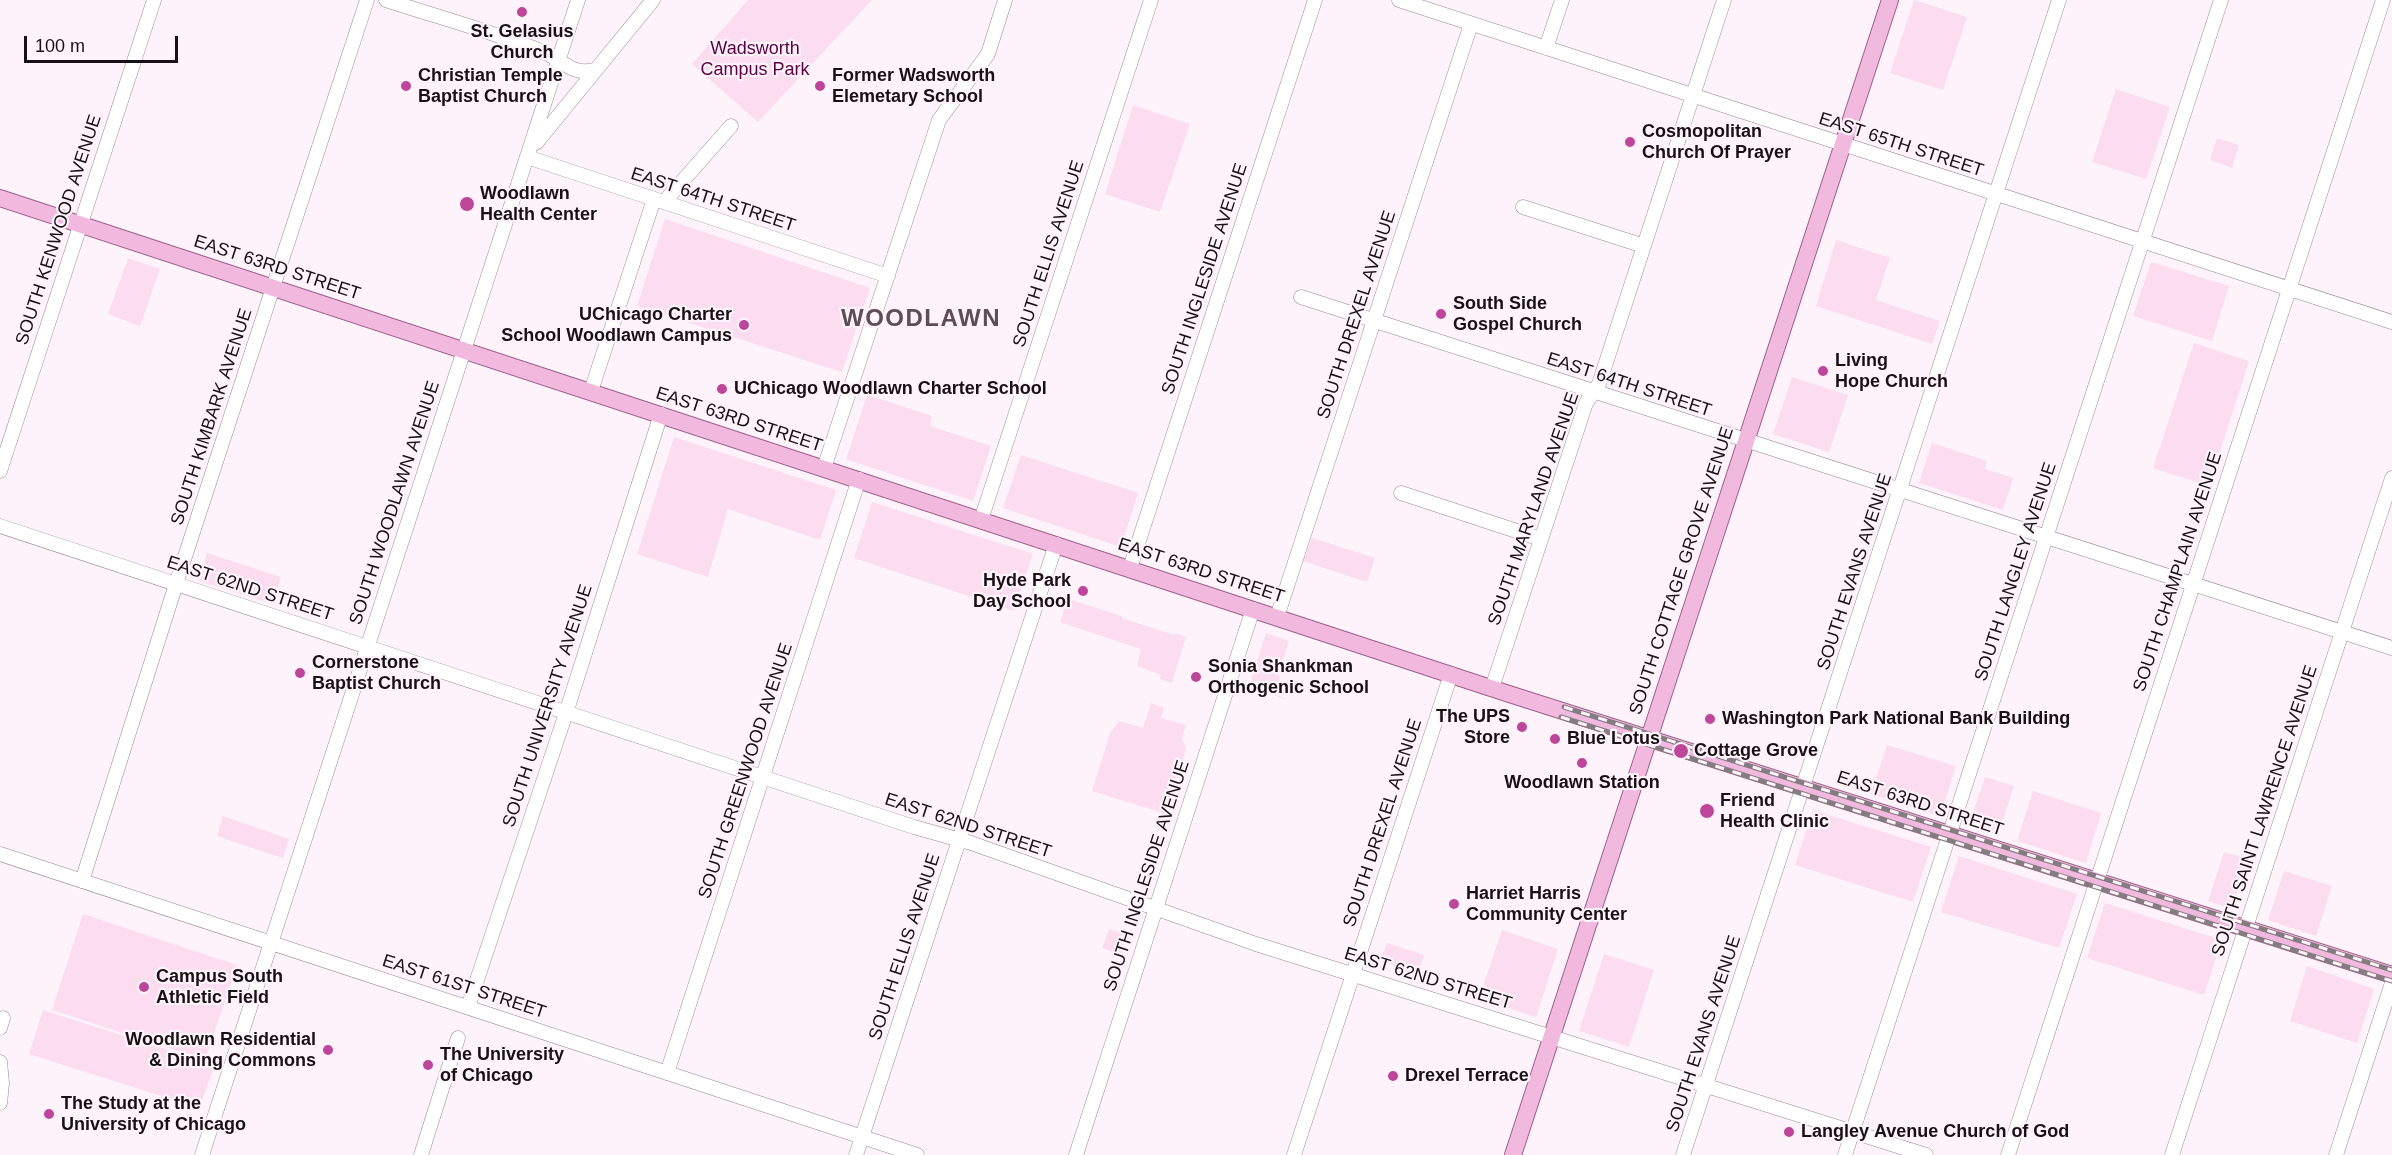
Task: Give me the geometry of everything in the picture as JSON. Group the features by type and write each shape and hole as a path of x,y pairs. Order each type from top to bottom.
{"main road":[{"name":"SOUTH COTTAGE GROVE AVENUE","path":"1513,1155 1890,0"},
{"name":"EAST 63RD STREET","path":"0,198 1492,688 2392,975"}],"street":[{"name":"SOUTH KENWOOD AVENUE","path":"0,471 154,0"},
{"name":"SOUTH KIMBARK AVENUE","path":"82,881 176,584 367,0"},
{"path":"386,0 546,53 572,70 583,72 594,70"},
{"name":"SOUTH WOODLAWN AVENUE","path":"202,1155 578,0"},
{"path":"528,152 653,0"},
{"path":"824,468 939,120 988,54 1005,0"},
{"name":"SOUTH ELLIS AVENUE","path":"981,520 1151,0"},
{"name":"SOUTH INGLESIDE AVENUE","path":"1130,568 1315,0"},
{"name":"EAST 65TH STREET","path":"1399,0 1842,146 2392,322"},
{"path":"1546,48 1562,0"},
{"name":"SOUTH MARYLAND AVENUE","path":"1492,688 1585,406 1599,384 1724,0"},
{"name":"SOUTH EVANS AVENUE","path":"1683,1155 2059,0"},
{"name":"SOUTH LANGLEY AVENUE","path":"1845,1155 2221,0"},
{"name":"SOUTH CHAMPLAIN AVENUE","path":"2008,1155 2383,0"},
{"name":"SOUTH DREXEL AVENUE","path":"1277,617 1472,24"},
{"path":"591,392 659,201 731,126"},
{"name":"EAST 64TH STREET","path":"528,152 659,201 888,276"},
{"path":"1523,207 1644,246"},
{"name":"EAST 64TH STREET","path":"1301,297 1745,442 2392,648"},
{"name":"SOUTH UNIVERSITY AVENUE","path":"468,1007 566,713 661,414"},
{"name":"SOUTH SAINT LAWRENCE AVENUE","path":"2172,1155 2392,478"},
{"name":"SOUTH GREENWOOD AVENUE","path":"667,1073 859,479"},
{"path":"1401,493 1541,539"},
{"name":"EAST 62ND STREET","path":"0,526 958,840 1142,902 1155,910 1256,944 1926,1155"},
{"name":"SOUTH ELLIS AVENUE","path":"856,1155 1056,544"},
{"name":"SOUTH INGLESIDE AVENUE","path":"1076,1155 1253,609"},
{"name":"SOUTH DREXEL AVENUE","path":"1294,1155 1451,674"},
{"name":"EAST 61ST STREET","path":"0,854 917,1155"},
{"path":"2337,1155 2392,983"},
{"path":"421,1155 458,1038"},
{"path":"0,1062 2,1083 0,1103"}],"green space":[{"name":"Wadsworth Campus Park","path":"748,0 872,0 758,122 692,64"},
{"path":"1914,0 1967,17 1943,90 1890,73"},
{"path":"2116,89 2170,107 2146,179 2092,162"},
{"path":"1133,105 1190,124 1160,212 1105,194"},
{"path":"2217,138 2239,145 2232,168 2210,160"},
{"path":"665,219 870,288 842,372 637,306"},
{"path":"1836,240 1890,258 1876,300 1940,321 1932,344 1816,306"},
{"path":"128,258 160,269 140,326 108,314"},
{"path":"2151,262 2229,286 2212,341 2133,316"},
{"path":"2194,343 2249,361 2209,486 2153,468"},
{"path":"1792,377 1848,395 1829,452 1773,434"},
{"path":"867,395 932,416 930,426 991,446 973,501 846,459"},
{"path":"674,437 836,490 820,540 728,509 708,577 637,554"},
{"path":"1932,443 1987,461 1985,469 2013,478 2003,510 1919,483"},
{"path":"1021,455 1138,493 1121,547 1003,508"},
{"path":"872,502 1033,554 1014,611 854,558"},
{"path":"1312,538 1375,558 1367,582 1303,561"},
{"path":"207,553 281,577 272,604 199,581"},
{"path":"1068,599 1186,637 1172,683 1160,679 1161,675 1137,666 1141,649 1060,622"},
{"path":"1266,633 1289,641 1275,694 1288,700 1249,687"},
{"path":"1151,703 1164,708 1161,718 1186,725 1182,738 1186,749 1166,814 1092,791 1110,733 1119,721 1143,728"},
{"path":"1887,745 1956,766 1940,816 1871,794"},
{"path":"1985,777 2014,786 1998,835 1969,825"},
{"path":"2033,791 2101,813 2086,863 2017,841"},
{"path":"1813,810 1931,847 1913,902 1795,865"},
{"path":"223,816 289,839 283,858 217,836"},
{"path":"2224,852 2248,859 2232,909 2208,901"},
{"path":"1959,856 2077,894 2059,948 1941,912"},
{"path":"2284,871 2332,886 2316,936 2268,920"},
{"path":"2105,903 2222,940 2204,995 2087,958"},
{"name":"Campus South Athletic Field","path":"83,914 237,965 205,1060 52,1010"},
{"path":"1109,929 1128,935 1122,955 1102,948"},
{"path":"1502,930 1558,949 1536,1017 1479,998"},
{"path":"1387,943 1424,955 1418,974 1380,961"},
{"path":"1604,954 1654,970 1629,1047 1579,1031"},
{"path":"2307,966 2374,989 2357,1043 2290,1021"},
{"path":"43,1010 215,1065 199,1108 29,1054"}],"railway":[{"path":"1564,707 2392,970"},
{"path":"1561,717 2392,981"}],"place":[{"name":"St. Gelasius Church","path":"522,12"},
{"name":"Christian Temple Baptist Church","path":"406,86"},
{"name":"Former Wadsworth Elemetary School","path":"820,86"},
{"name":"Cosmopolitan Church Of Prayer","path":"1630,142"},
{"name":"Woodlawn Health Center","path":"467,204"},
{"name":"South Side Gospel Church","path":"1441,314"},
{"name":"UChicago Charter School Woodlawn Campus","path":"744,325"},
{"name":"Living Hope Church","path":"1823,371"},
{"name":"UChicago Woodlawn Charter School","path":"722,389"},
{"name":"Hyde Park Day School","path":"1083,591"},
{"name":"Cornerstone Baptist Church","path":"300,673"},
{"name":"Sonia Shankman Orthogenic School","path":"1196,677"},
{"name":"Washington Park National Bank Building","path":"1710,719"},
{"name":"The UPS Store","path":"1522,727"},
{"name":"Blue Lotus","path":"1555,739"},
{"name":"Cottage Grove","path":"1681,751"},
{"name":"Woodlawn Station","path":"1582,763"},
{"name":"Friend Health Clinic","path":"1707,811"},
{"name":"Harriet Harris Community Center","path":"1454,904"},
{"name":"Campus South Athletic Field","path":"144,987"},
{"name":"Woodlawn Residential & Dining Commons","path":"328,1050"},
{"name":"The University of Chicago","path":"428,1065"},
{"name":"Drexel Terrace","path":"1393,1076"},
{"name":"The Study at the University of Chicago","path":"49,1114"},
{"name":"Langley Avenue Church of God","path":"1789,1132"}],"district":[{"name":"WOODLAWN","path":"921,319"}]}
